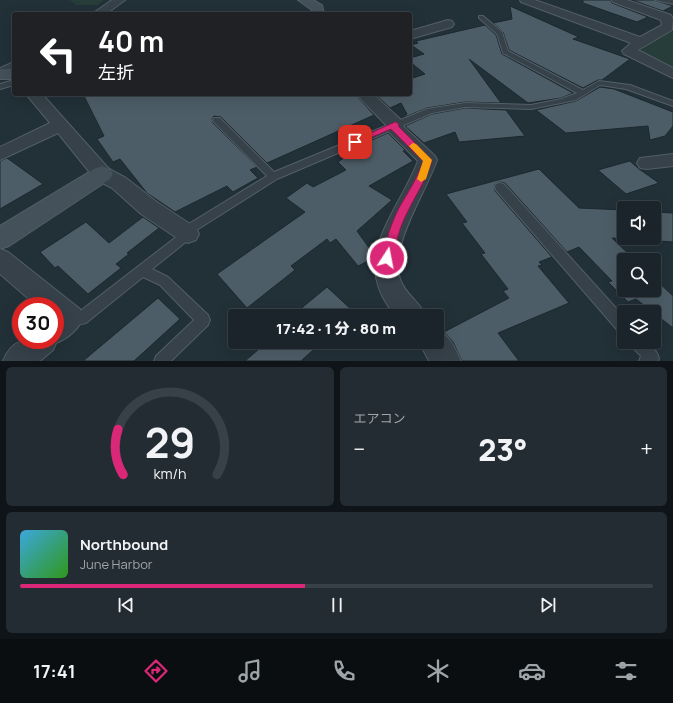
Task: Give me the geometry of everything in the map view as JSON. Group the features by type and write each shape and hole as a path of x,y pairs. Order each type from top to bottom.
{"street":[{"path":"101,12 120,0"},
{"path":"304,0 318,8 318,12"},
{"path":"526,0 640,42"},
{"path":"617,0 646,4 666,18 668,27 640,42 629,51 673,74"},
{"path":"412,34 448,24"},
{"path":"36,96 102,174 119,183 149,208 188,234"},
{"path":"366,96 395,124 395,128 428,160 424,172 403,210 392,235 387,258 386,276 394,294 407,309"},
{"path":"0,154 60,125"},
{"path":"647,164 673,160"},
{"path":"0,239 102,174"},
{"path":"0,259 36,297"},
{"path":"18,361 32,349"},
{"path":"438,349 446,361"}],"lane":[{"path":"658,0 673,2"},
{"path":"481,17 500,33 505,52 583,93"},
{"path":"64,323 81,318 188,234 191,228 273,177 395,124 430,111 453,106 477,105 531,107 562,101 583,93 598,83 627,87 673,104"},
{"path":"216,120 273,177"},
{"path":"500,187 617,319"},
{"path":"142,270 164,281 203,320 161,361"},
{"path":"644,349 652,358 646,361"}],"green space":[{"path":"70,0 104,0 98,5 76,5"},
{"path":"666,30 673,33 673,70 637,53"}],"building":[{"path":"583,0 611,0 612,3 648,17 637,22 583,3"},
{"path":"632,0 654,0 673,6 663,11"},
{"path":"510,6 579,37 573,39 630,59 602,80 598,80 583,88 509,50 503,32 493,23 512,19"},
{"path":"485,25 496,35 502,54 573,93 561,98 528,103 469,59 501,103 465,102 427,108 402,118 407,114 401,103 390,108 377,96 412,96 412,78 425,74 412,64 412,57 424,54 412,46 418,43 416,41"},
{"path":"600,87 614,89 673,112 673,126 665,136 650,140 648,126 566,133 536,110 576,101"},
{"path":"84,96 357,96 374,115 267,163 221,117 214,116 212,119 213,123 257,167 250,170 258,178 233,192 227,186 175,212 147,193 120,159 113,162 97,139 104,136"},
{"path":"465,108 506,110 525,136 459,142 455,132 424,143 405,126 432,114"},
{"path":"388,133 405,150 403,151 413,161 369,186 392,200 357,231 375,256 374,258 358,266 336,239 330,243 327,239 291,266 295,270 247,308 217,274 305,212 286,198 307,183 313,187 346,170 338,162 365,143"},
{"path":"7,158 43,184 0,209 0,161"},
{"path":"630,161 659,183 626,194 598,170"},
{"path":"539,169 579,208 617,210 617,238 612,238 617,243 617,245 619,245 628,253 617,253 617,291 608,282 612,281 579,247 567,252 505,183 500,182 495,184 495,191 552,257 539,262 542,265 538,266 569,303 498,333 519,361 462,361 453,342 444,332 509,298 503,291 508,289 481,254 485,253 462,223 467,222 446,194"},
{"path":"661,212 673,213 673,242 661,241"},
{"path":"143,217 159,228 127,253 129,254 116,264 121,268 88,294 58,266 55,268 40,252 86,222 109,243"},
{"path":"661,285 673,296 673,328 661,319 661,305 644,305 636,299 628,302 623,297 661,297"},
{"path":"327,287 351,309 300,309"},
{"path":"158,298 180,319 134,361 83,361"},
{"path":"259,349 314,349 301,361 245,361"}],"slow traffic":[{"path":"413,146 428,160 421,179"}],"route":[{"path":"355,142 395,124 395,128 428,160 424,172 403,210 392,235 387,258"}]}
